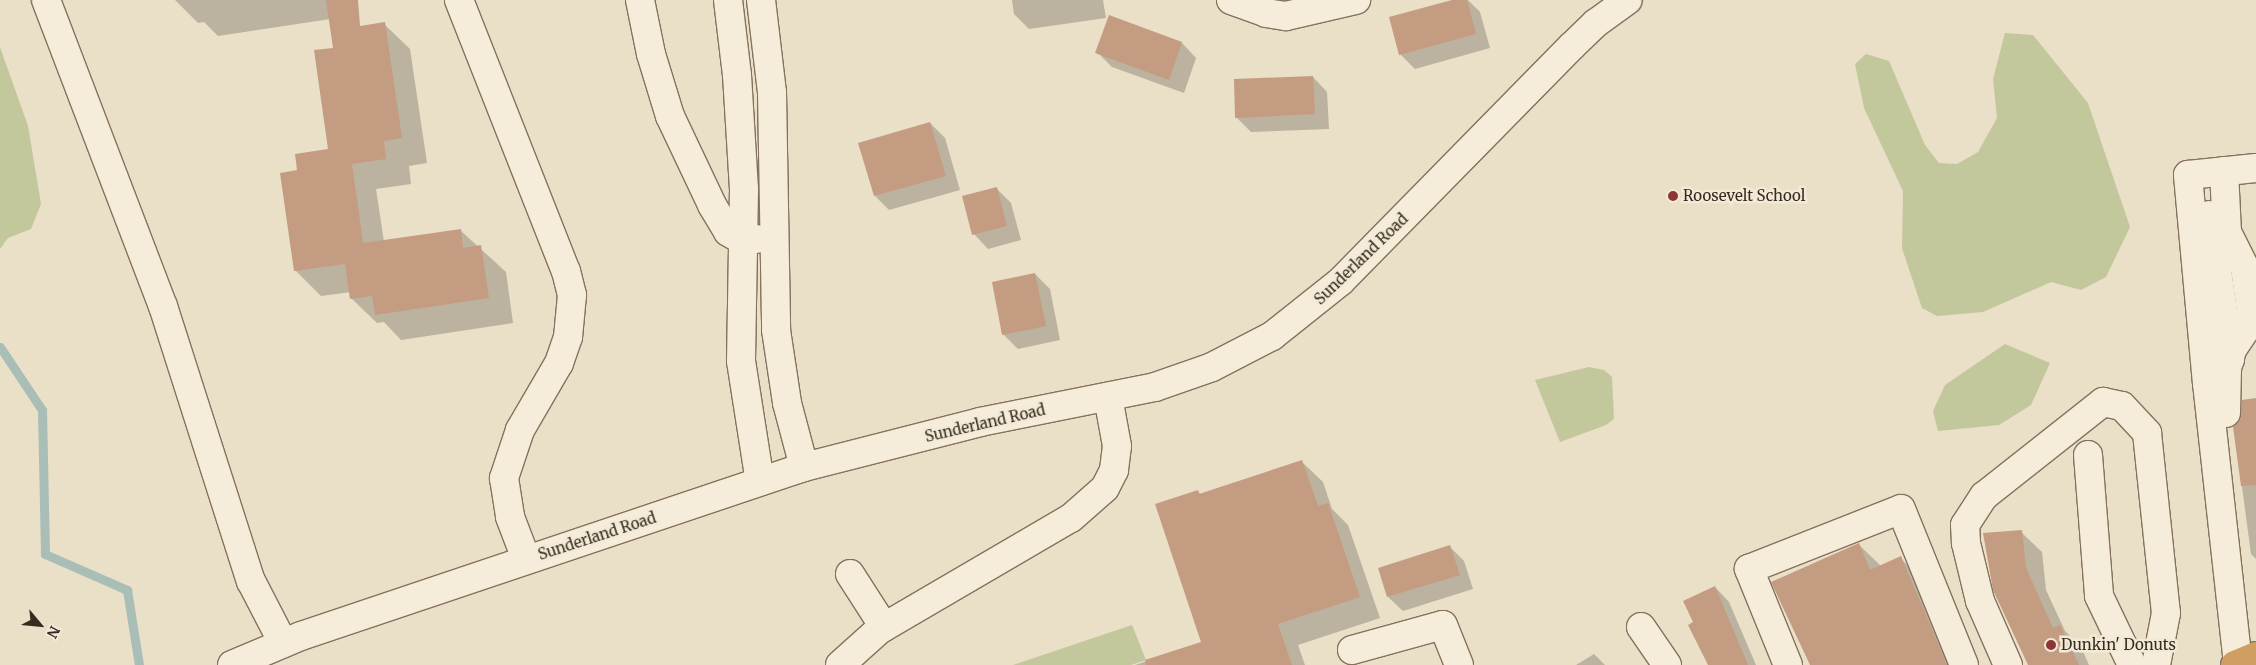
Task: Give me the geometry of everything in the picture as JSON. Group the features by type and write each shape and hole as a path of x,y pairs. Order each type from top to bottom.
{"street":[{"path":"46,0 162,306 251,581 283,643"},
{"path":"459,0 566,271 572,295 568,337 559,363 520,430 504,478 510,517 526,559"},
{"path":"640,0 651,54 670,116 712,205 728,232 742,240 775,238"},
{"path":"728,0 740,120 742,240 741,361 760,482"},
{"path":"761,0 772,92 776,330 787,403 804,467"},
{"path":"1231,0 1266,14 1286,16 1356,0"},
{"name":"Sunderland Road","path":"232,665 283,643 526,559 804,467 980,422 1155,387 1212,367 1272,336 1313,306 1475,148 1572,46 1596,23 1628,0"},
{"path":"2243,662 2227,573 2188,175 2256,168"},
{"path":"2218,171 2227,232 2245,268 2251,311 2248,326 2230,359 2225,384 2226,425 2242,543 2227,573"},
{"path":"840,665 884,627 1071,518 1105,488 1114,470 1117,446 1108,397"},
{"path":"2008,665 1980,601 1966,543 1966,525 1984,496 2087,412 2103,402 2122,406 2147,433 2166,613 2156,665"},
{"path":"2088,455 2099,596 2132,665"},
{"path":"1788,665 1749,569 1901,508 1964,665"},
{"path":"850,574 884,627"},
{"path":"1352,650 1443,625 1459,665"},
{"path":"1641,627 1667,665"}],"green space":[{"path":"2005,33 2033,35 2088,103 2130,227 2106,277 2081,290 2051,282 1983,312 1937,316 1922,308 1902,248 1903,191 1864,108 1855,64 1866,54 1889,61 1925,145 1939,163 1957,164 1978,152 1997,118 1993,79"},
{"path":"0,47 28,126 41,204 31,229 8,238 0,249"},
{"path":"2005,344 2050,363 2031,405 1999,425 1938,431 1933,411 1945,385"},
{"path":"1589,367 1604,370 1612,377 1614,419 1606,425 1560,442 1535,380"},
{"path":"1132,625 1146,660 1131,665 1013,665"}],"building":[{"path":"326,0 358,0 360,26 385,22 402,138 384,141 386,159 352,164 363,243 461,229 463,248 481,245 489,298 375,315 372,296 350,299 345,264 294,271 280,173 297,170 295,154 328,149 314,50 333,48"},
{"path":"1452,0 1467,0 1476,34 1399,55 1389,17"},
{"path":"1109,15 1182,42 1169,80 1095,53"},
{"path":"1313,76 1315,114 1235,118 1234,79"},
{"path":"930,122 946,176 874,196 858,143"},
{"path":"997,187 1007,226 972,235 962,196"},
{"path":"1035,273 1046,326 1002,335 992,282"},
{"path":"2256,398 2256,485 2241,486 2233,427 2240,421 2242,400"},
{"path":"1302,460 1318,506 1328,503 1360,597 1278,624 1292,665 1146,665 1145,660 1201,642 1155,504 1198,490 1199,494"},
{"path":"2022,530 2026,568 2053,628 2060,625 2079,665 2028,665 1993,590 1983,533"},
{"path":"1859,543 1870,570 1901,556 1947,665 1810,665 1771,582"},
{"path":"1450,545 1460,575 1387,597 1378,568"},
{"path":"1715,586 1748,665 1708,665 1688,625 1693,622 1683,601"}],"waterway":[{"path":"0,347 42,410 45,554 127,590 139,665"}],"place":[{"name":"Roosevelt School","path":"1673,196"},
{"name":"Dunkin' Donuts","path":"2051,645"}]}
